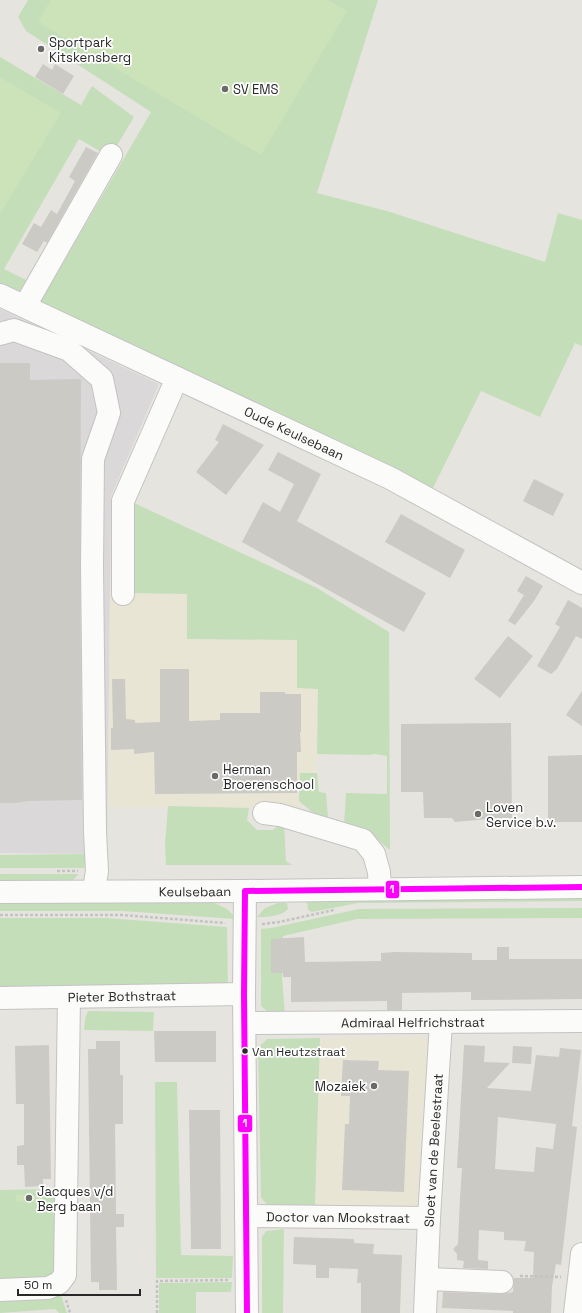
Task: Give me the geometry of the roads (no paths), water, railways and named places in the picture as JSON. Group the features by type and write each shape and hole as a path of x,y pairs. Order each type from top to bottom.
{"street":[{"path":"25,306 111,155"},
{"name":"Oude Keulsebaan","path":"0,295 390,478 582,583"},
{"path":"0,334 14,330 69,350 102,379 109,413 93,459 92,575 95,832 97,871 94,890"},
{"path":"123,594 123,501 177,378"},
{"path":"264,813 280,814 363,840 374,854 379,872 380,889"},
{"name":"Keulsebaan","path":"0,892 582,887"},
{"path":"245,891 244,994 247,1313"},
{"name":"Pieter Bothstraat","path":"0,998 244,994"},
{"path":"0,1290 48,1288 59,1283 65,1275 69,997"},
{"name":"Admiraal Helfrichstraat","path":"245,1022 582,1021"},
{"name":"Sloet van de Beelestraat","path":"425,1313 429,1218 441,1022"},
{"name":"Doctor van Mookstraat","path":"246,1216 429,1218"},
{"path":"575,1313 580,1282 582,1254"},
{"path":"427,1279 502,1282"}],"place":[{"name":"Sportpark Kitskensberg","path":"41,49"},
{"name":"SV EMS","path":"225,89"},
{"name":"Herman Broerenschool","path":"215,776"},
{"name":"Loven Service b.v.","path":"478,814"},
{"name":"Van Heutzstraat","path":"245,1051"},
{"name":"Mozaiek","path":"374,1086"},
{"name":"Jacques v/d Berg baan","path":"29,1198"}]}
